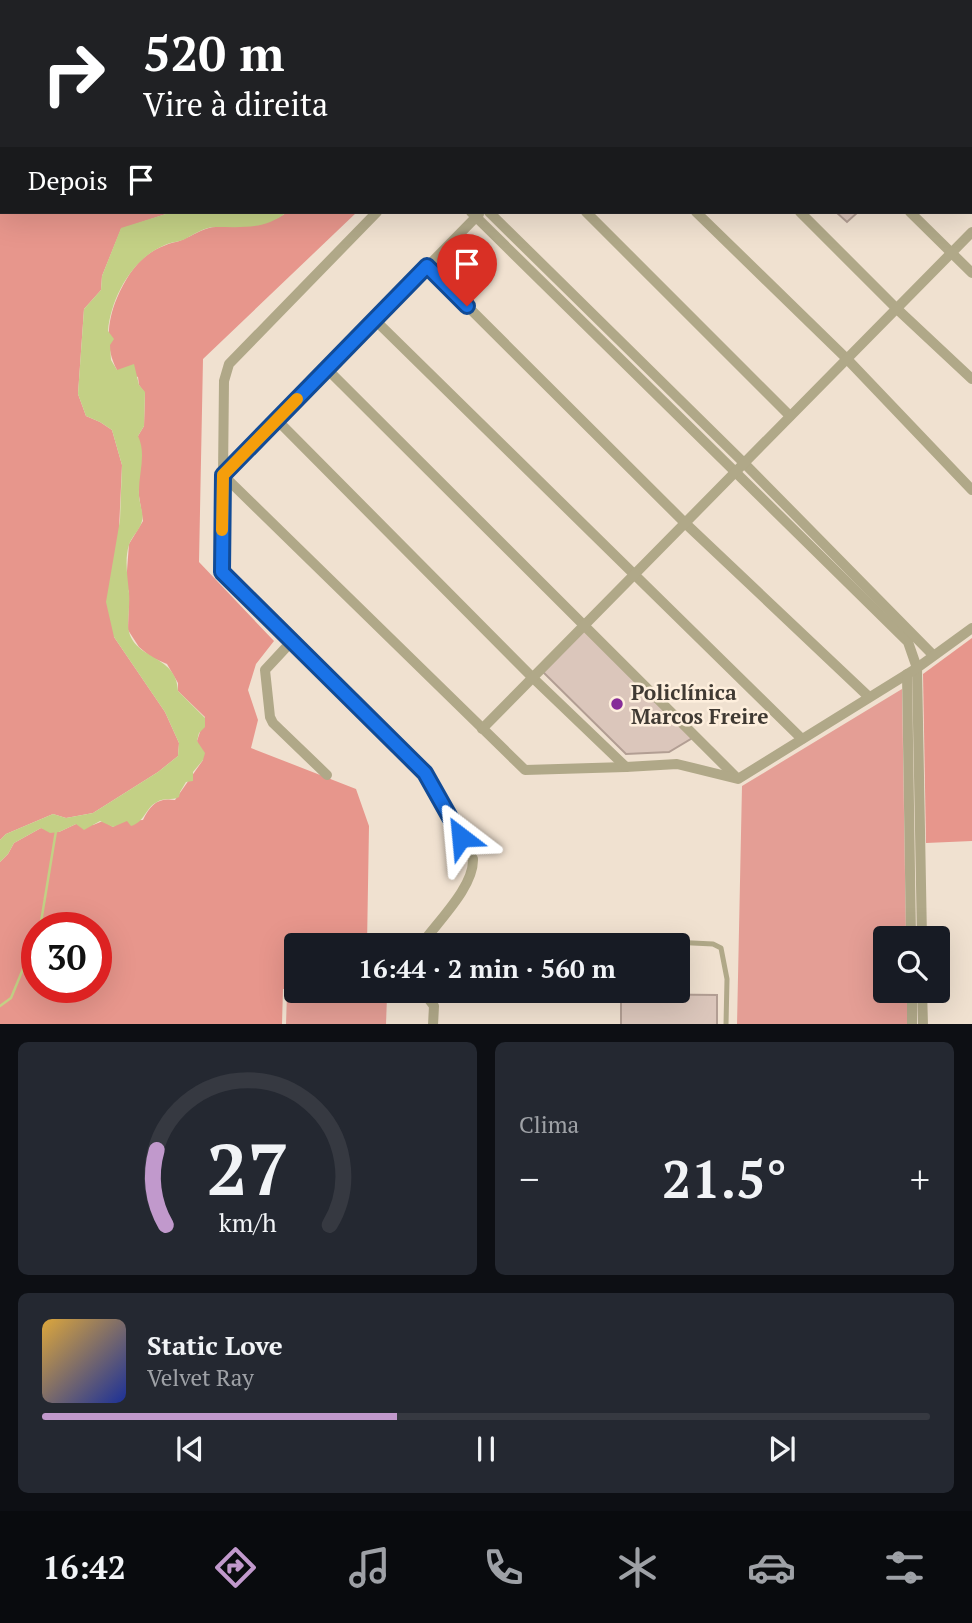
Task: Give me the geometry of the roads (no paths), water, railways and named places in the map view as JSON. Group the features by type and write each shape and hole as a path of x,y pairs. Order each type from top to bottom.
{"street":[{"path":"0,0 5,0"},
{"path":"375,214 229,364 225,381 222,572 425,773 472,859 473,872 464,890 430,933"},
{"path":"223,475 475,214"},
{"path":"477,214 933,655"},
{"path":"491,214 908,642 912,671 922,926"},
{"path":"588,214 790,416"},
{"path":"698,214 846,359 972,490"},
{"path":"802,214 972,379"},
{"path":"912,214 972,273"},
{"path":"482,729 972,232"},
{"path":"427,266 685,523 869,697"},
{"path":"375,320 802,739"},
{"path":"327,369 738,779"},
{"path":"277,420 533,678 626,767"},
{"path":"223,475 525,770 677,764 738,779 912,671 972,628"},
{"path":"292,641 265,670 270,717 327,775"},
{"path":"911,926 912,671"},
{"path":"432,1003 433,1024"},
{"path":"912,1003 912,1024"},
{"path":"922,1003 923,1024"}],"lane":[{"path":"690,943 713,944 721,948 727,979 726,1024"}],"waterway":[{"path":"43,912 56,831"},
{"path":"0,1006 11,998 21,974"}],"place":[{"name":"Policlínica Marcos Freire","path":"617,704"}]}
